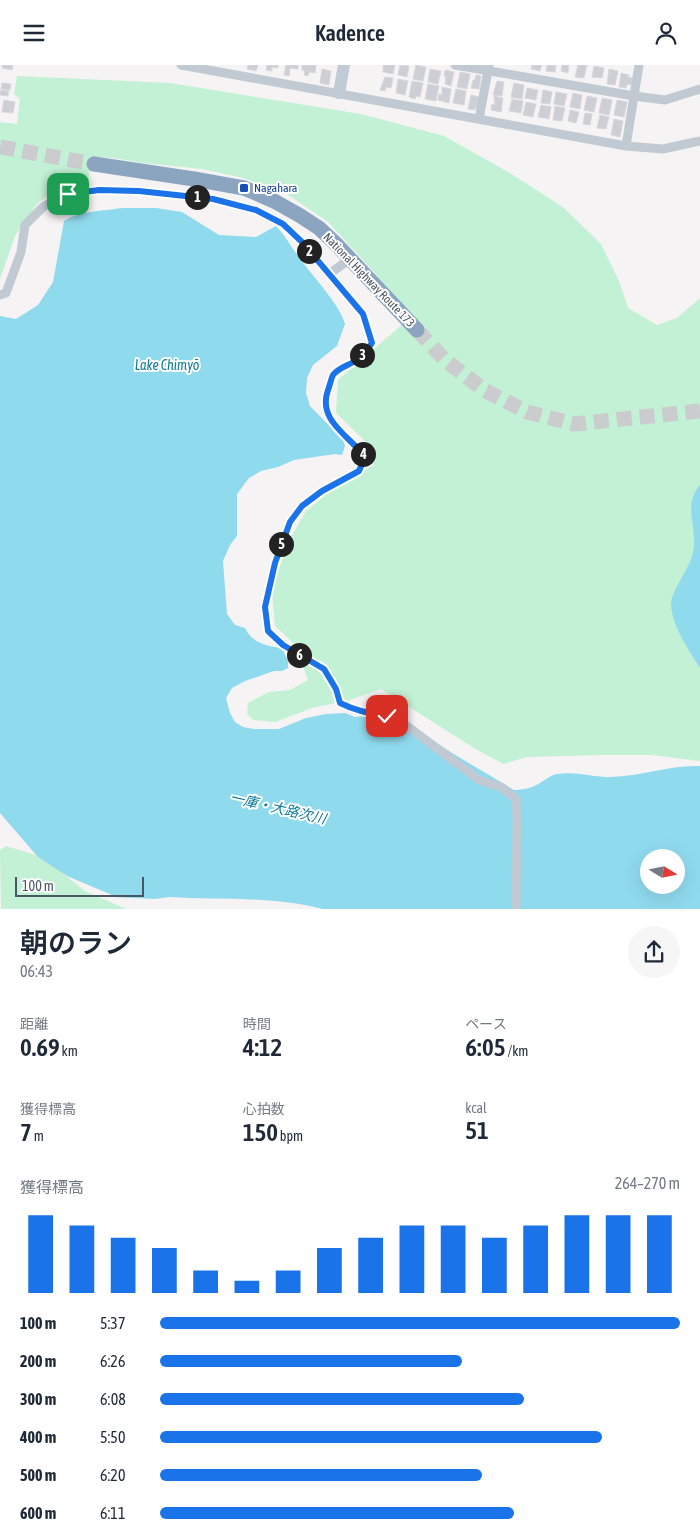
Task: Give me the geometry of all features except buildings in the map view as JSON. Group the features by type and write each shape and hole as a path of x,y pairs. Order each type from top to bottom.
{"highway":[{"name":"National Highway Route 173","path":"94,163 244,188 274,201 319,229 417,330"}],"street":[{"path":"181,65 626,146 662,149 700,141"},
{"path":"339,93 344,65"},
{"path":"455,65 488,68 634,96 665,100 700,89"},
{"path":"626,146 639,65"},
{"path":"479,119 488,68"},
{"path":"0,295 6,293 15,269 26,225 44,206 68,194 99,190 139,191 213,199 256,210 283,224 302,242 363,314 372,343 358,359 345,365 333,375 326,399 326,406 332,422 360,449 365,457 359,471 322,491 302,506 290,522 275,563 265,607 268,631 283,645 324,669 336,689 340,703 352,709 387,716 407,726 479,780 501,787 516,799 516,909"},
{"path":"329,274 350,259"}],"green space":[{"path":"17,76 170,83 361,114 444,136 510,173 564,208 601,244 619,281 628,308 657,325 677,318 700,298 700,761 651,755 600,755 527,757 503,764 474,748 381,689 350,700 312,708 275,722 253,720 247,714 248,703 269,692 290,690 308,680 301,650 275,626 272,592 287,544 306,511 337,486 374,465 366,442 336,413 338,380 411,317 373,271 328,222 287,194 243,178 202,169 113,158 91,157 88,189 47,196 37,204 15,236 0,279 0,122 17,124 20,99 14,94"},
{"path":"6,846 42,857 85,891 126,909 1,909 0,850"}],"water":[{"name":"Lake Chimyō","path":"122,208 156,208 182,212 219,235 256,237 276,226 337,307 345,324 337,346 313,365 307,378 306,393 310,406 343,440 345,446 342,455 335,454 294,460 278,467 261,471 249,478 237,494 237,536 230,545 223,561 227,614 235,625 245,628 256,640 266,645 282,648 288,661 288,668 245,681 232,688 226,698 230,713 235,722 243,727 254,729 279,729 306,718 326,714 345,713 355,717 387,714 401,719 452,753 514,790 537,785 550,776 557,774 570,773 611,777 678,767 700,766 700,909 323,909 266,900 112,897 112,895 67,876 38,857 0,813 0,316 16,319 38,305 53,282 64,221 84,213"},
{"path":"700,485 700,668 678,630 672,614 671,600 692,556 694,536 691,510 692,501"}],"tunnel":[{"path":"0,147 94,164"},
{"path":"417,330 445,360 484,390 527,412 574,424 700,411"}],"place":[{"name":"Nagahara","path":"244,188"}],"route":[{"path":"68,194 99,190 139,191 213,199 256,210 283,224 302,242 363,314 372,343 358,359 345,365 333,375 327,393 326,406 332,422 360,449 365,457 359,471 322,491 302,506 290,522 275,563 265,607 268,631 283,645 324,669 336,689 340,703 352,709 387,716"}],"water label":[{"name":"一庫・大路次川","path":"278,808"}]}
